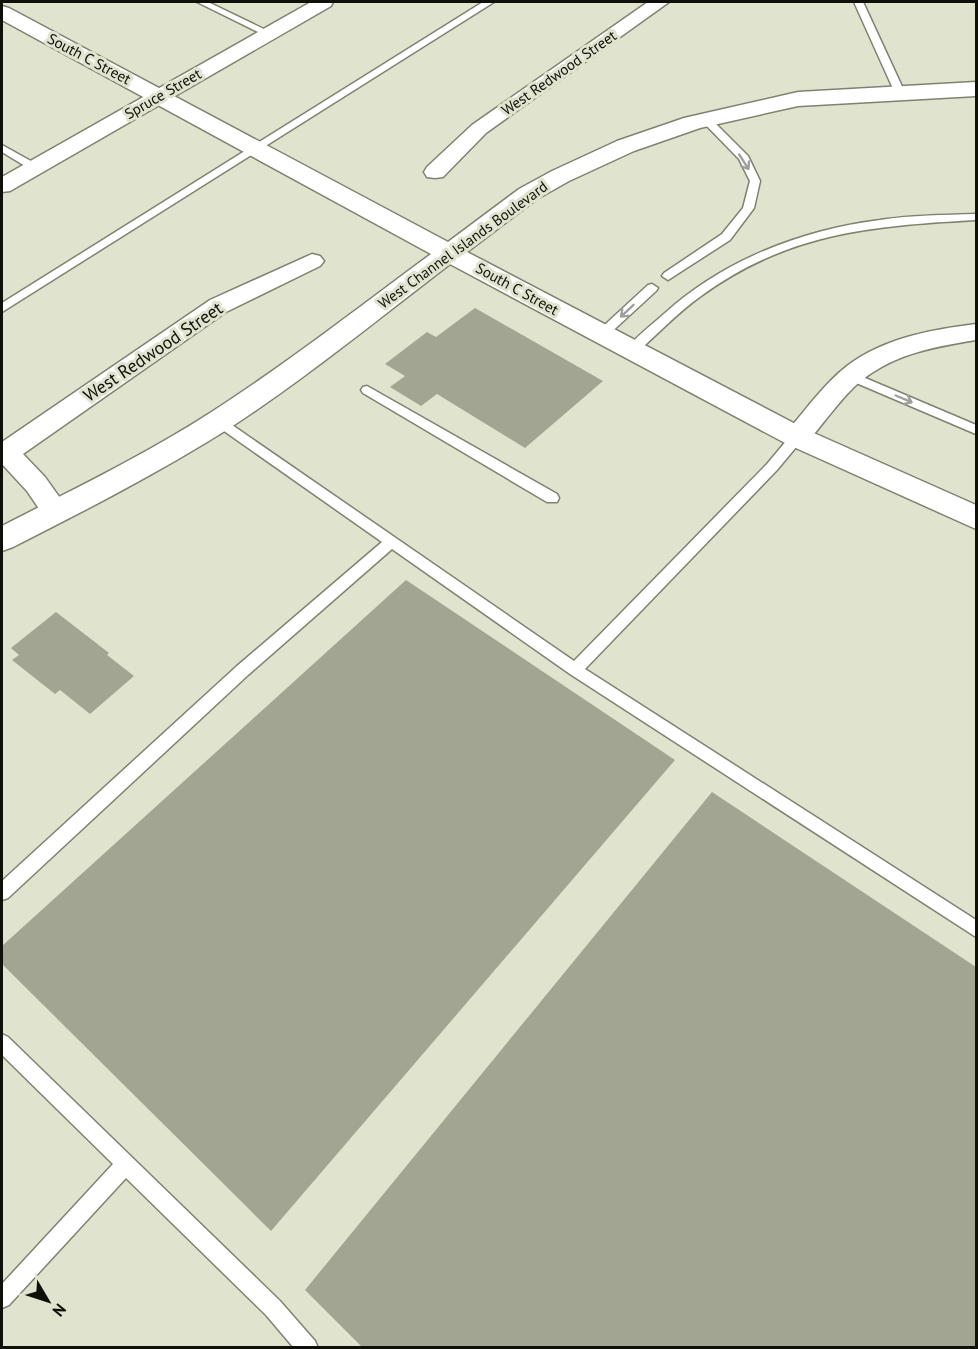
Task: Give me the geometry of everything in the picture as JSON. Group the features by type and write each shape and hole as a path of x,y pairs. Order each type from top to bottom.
{"street":[{"name":"Spruce Street","path":"2,186 324,2"},
{"name":"West Redwood Street","path":"435,172 479,129 660,2"},
{"name":"South C Street","path":"2,12 160,96 360,207 450,252 631,351 797,437 976,518"},
{"name":"West Channel Islands Boulevard","path":"2,539 138,470 219,421 296,368 528,195 567,171 653,134 705,119 800,99 976,89"},
{"name":"West Redwood Street","path":"4,454 218,306 312,261"},
{"path":"797,437 851,376 875,359 900,346 976,332"},
{"path":"4,454 36,484 56,512"}],"lane":[{"path":"202,2 269,34"},
{"path":"2,308 489,2"},
{"path":"858,2 900,93"},
{"path":"668,276 726,237 748,208 755,181 744,158 705,119"},
{"path":"2,148 34,167"},
{"path":"631,351 696,294 731,271 766,254 839,230 882,223 976,217"},
{"path":"602,335 652,288"},
{"path":"851,376 976,430"},
{"path":"367,390 552,498"},
{"path":"219,421 575,670 976,929"},
{"path":"575,670 772,467 797,437"},
{"path":"2,892 269,648 391,542"},
{"path":"2,1043 273,1308 308,1347"},
{"path":"2,1298 126,1164"}],"building":[{"path":"475,308 603,381 525,448 437,394 421,406 390,387 405,376 385,364 427,332 436,337"},
{"path":"406,580 675,760 271,1231 2,964 2,946"},
{"path":"56,612 109,653 107,655 134,676 90,714 60,690 55,694 12,660 19,655 11,648"},
{"path":"712,792 976,967 976,1347 362,1347 305,1290"}]}
